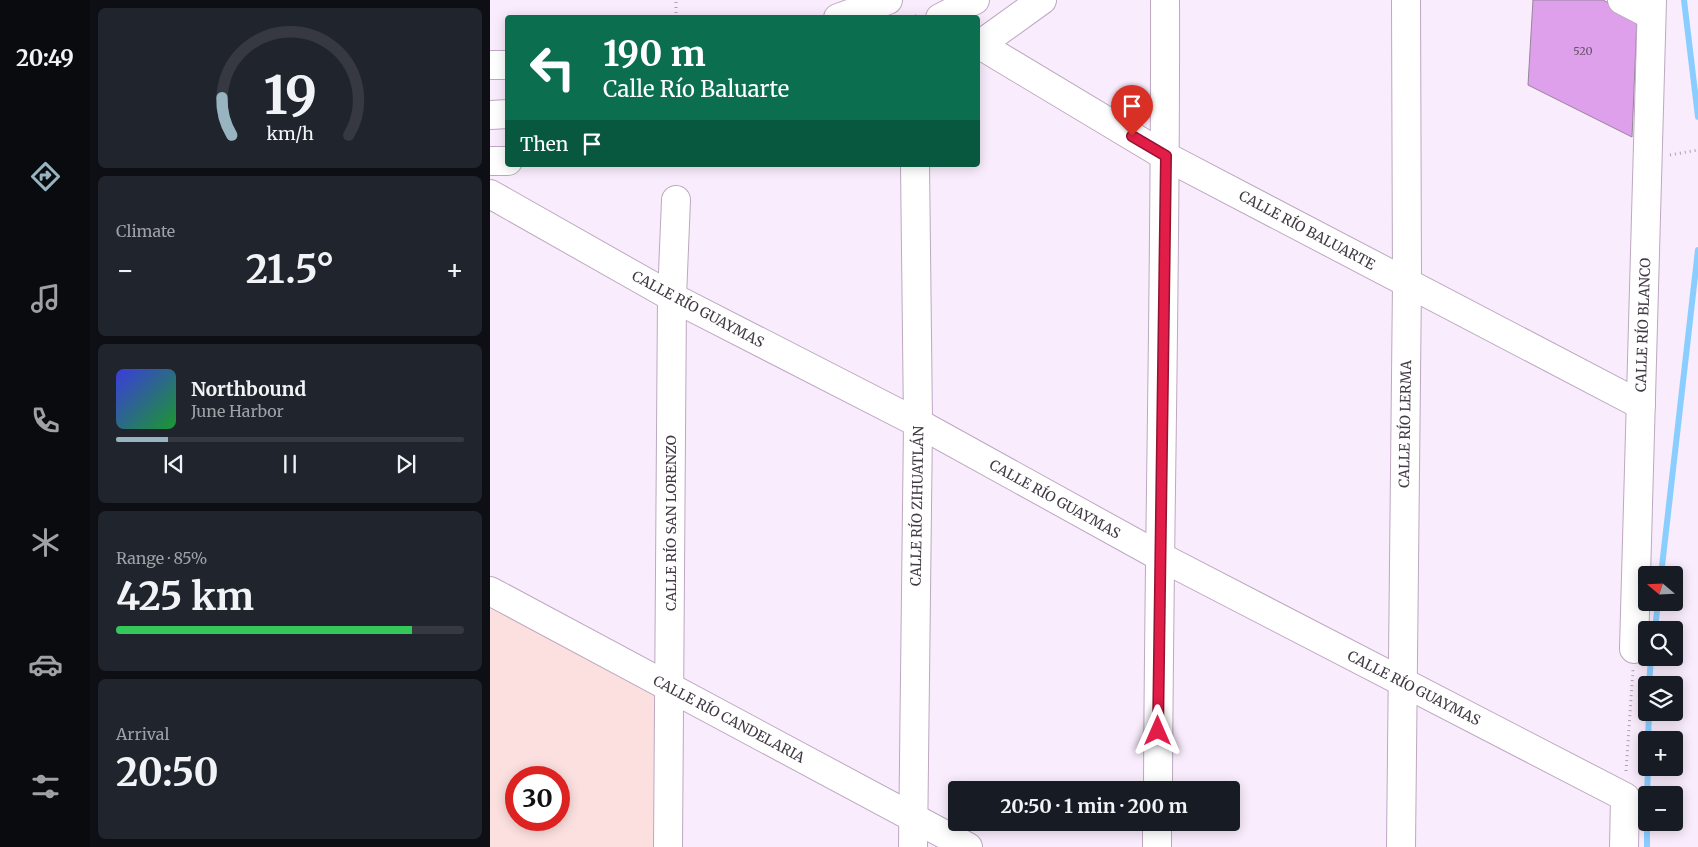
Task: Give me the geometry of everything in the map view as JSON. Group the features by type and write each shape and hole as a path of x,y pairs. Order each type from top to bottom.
{"street":[{"path":"946,15 974,0"},
{"path":"980,44 1042,0"},
{"path":"1158,781 1159,556 1166,156 1165,0"},
{"name":"CALLE RÍO LERMA","path":"1401,847 1401,682 1407,282 1406,0"},
{"path":"1622,0 1652,7"},
{"path":"846,15 882,1"},
{"name":"CALLE RÍO BLANCO","path":"1634,649 1652,7"},
{"name":"CALLE RÍO BALUARTE","path":"980,46 1166,156 1641,405"},
{"path":"490,65 505,65"},
{"path":"490,115 505,114"},
{"path":"490,162 505,161"},
{"name":"CALLE RÍO ZIHUATLÁN","path":"913,847 918,423 915,167"},
{"name":"CALLE RÍO GUAYMAS","path":"490,194 672,297 918,423 1159,556 1624,797"},
{"name":"CALLE RÍO SAN LORENZO","path":"668,847 672,297 676,200"},
{"name":"CALLE RÍO CANDELARIA","path":"490,591 968,847"},
{"path":"1624,797 1624,847"},
{"path":"1157,831 1157,847"}],"path":[{"path":"676,0 676,15"},
{"path":"1672,155 1698,150"},
{"path":"1624,797 1634,649"}],"shaded area":[{"path":"490,607 660,699 657,847 490,847"}],"building":[{"path":"1533,0 1603,0 1637,18 1632,137 1528,85"}],"waterway":[{"path":"1684,0 1698,117"},
{"path":"1662,566 1698,250"},
{"path":"1656,621 1657,611"},
{"path":"1650,666 1650,676"},
{"path":"1648,731 1649,721"},
{"path":"1647,786 1648,776"},
{"path":"1647,831 1647,847"}],"route":[{"path":"1132,136 1166,156 1159,536 1158,731"}]}
